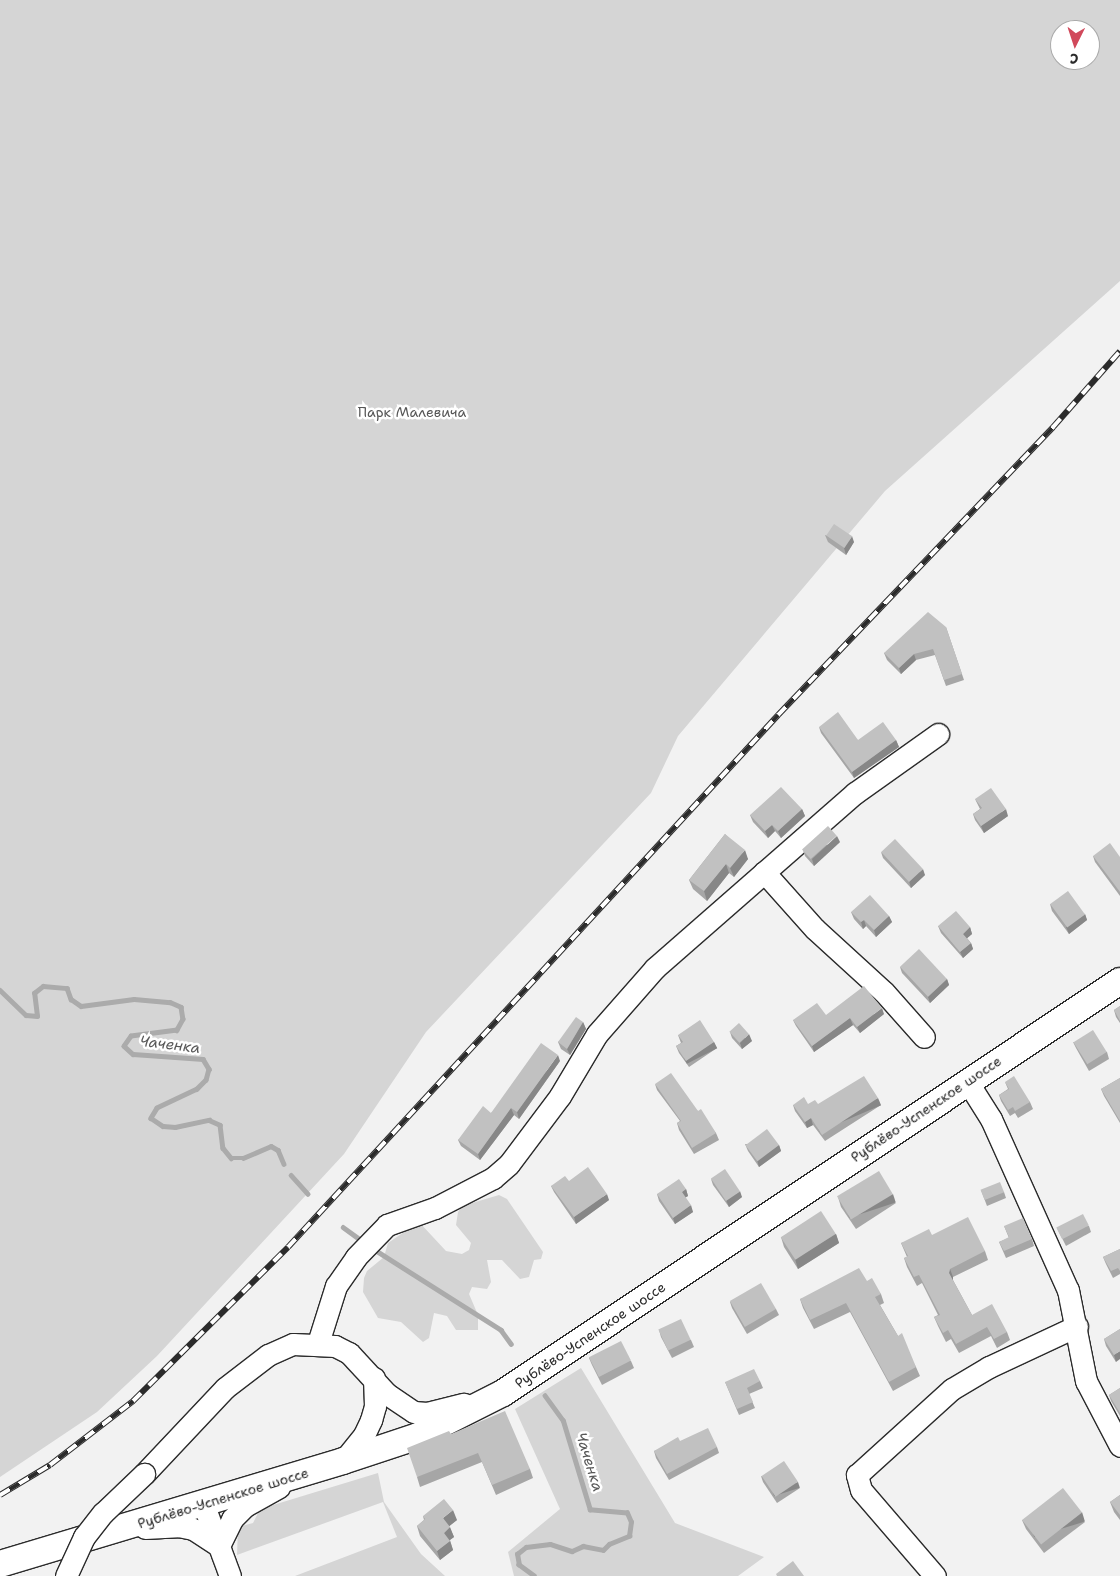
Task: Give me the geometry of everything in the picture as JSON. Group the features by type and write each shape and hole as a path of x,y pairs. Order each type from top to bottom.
{"main road":[{"name":"Рублёво-Успенское шоссе","path":"0,1564 302,1474 418,1436 503,1393 967,1081 1120,981"}],"street":[{"path":"318,1343 336,1286 356,1257 387,1226 476,1188 509,1164 560,1096 605,1024 655,968 855,793 938,734"},
{"path":"764,872 815,928 884,992 924,1037"},
{"path":"967,1081 991,1119 1064,1281 1077,1326 1077,1347 1086,1381 1120,1444"},
{"path":"935,1576 861,1490 857,1475 952,1389 989,1367 1077,1326"},
{"path":"66,1576 84,1537 103,1513 144,1474 225,1388 268,1355 293,1344 318,1343 335,1346 349,1353 391,1398 414,1412 442,1411 503,1393"},
{"path":"343,1461 364,1435 371,1420 375,1406 374,1378"},
{"path":"219,1546 232,1519 246,1506 302,1474"},
{"path":"203,1503 230,1576"},
{"path":"99,1535 178,1526 204,1534 219,1546"}],"green space":[{"name":"Парк Малевича","path":"0,0 1120,0 1120,281 885,491 678,736 651,793 426,1032 344,1154 157,1356 97,1412 0,1477"},
{"path":"499,1195 507,1199 543,1252 541,1259 534,1260 529,1277 520,1279 502,1260 487,1260 491,1282 487,1289 472,1287 469,1294 478,1315 478,1330 456,1330 447,1316 434,1313 429,1338 423,1342 401,1322 378,1318 363,1292 364,1278 367,1271 384,1257 388,1243 419,1222 446,1251 462,1254 469,1250 471,1243 456,1225 458,1212 462,1206"},
{"path":"581,1368 675,1523 764,1557 738,1576 514,1576 508,1552 560,1509 515,1409"},
{"path":"378,1473 384,1502 421,1554 445,1576 295,1576 397,1537 383,1502 237,1555 238,1527 253,1523 260,1509"}],"building":[{"path":"834,524 852,536 844,548 826,536"},
{"path":"928,612 946,627 962,674 944,680 933,649 914,654 899,668 884,653"},
{"path":"838,712 858,740 883,722 896,740 852,772 819,727"},
{"path":"781,787 802,809 778,831 772,825 765,831 750,815"},
{"path":"991,788 1006,809 981,826 973,814 982,808 975,799"},
{"path":"828,826 837,836 811,859 802,849"},
{"path":"725,834 745,850 730,868 726,864 704,891 689,880"},
{"path":"895,839 923,869 909,882 881,852"},
{"path":"1110,843 1120,857 1120,892 1093,856"},
{"path":"1068,891 1085,914 1067,927 1050,904"},
{"path":"870,895 889,916 874,930 864,920 861,922 851,912"},
{"path":"956,911 970,927 963,934 971,943 960,952 938,926"},
{"path":"919,949 947,979 928,997 900,967"},
{"path":"864,986 882,1008 857,1027 850,1018 812,1046 793,1020 817,1003 826,1015"},
{"path":"1120,1006 1120,1021 1114,1010"},
{"path":"576,1017 583,1022 567,1049 558,1042"},
{"path":"700,1020 714,1042 686,1061 676,1046 683,1042 678,1035"},
{"path":"739,1023 749,1034 739,1043 729,1032"},
{"path":"1093,1030 1107,1052 1087,1064 1073,1042"},
{"path":"541,1043 558,1055 517,1112 511,1108 478,1154 458,1140 483,1106 491,1113"},
{"path":"671,1073 698,1111 701,1109 716,1133 692,1148 677,1123 681,1121 655,1084"},
{"path":"864,1076 878,1098 822,1135 811,1118 805,1122 793,1105 804,1097 808,1104 815,1100 818,1104"},
{"path":"1014,1076 1030,1102 1015,1111 1013,1107 1008,1110 999,1095 1009,1089 1005,1082"},
{"path":"1120,1078 1120,1121 1101,1089"},
{"path":"767,1129 779,1145 757,1161 745,1145"},
{"path":"588,1167 607,1194 574,1217 551,1186 565,1176 569,1181"},
{"path":"725,1169 740,1191 726,1201 711,1179"},
{"path":"879,1171 893,1194 851,1219 837,1196"},
{"path":"679,1179 686,1189 682,1192 691,1205 673,1218 657,1194"},
{"path":"1000,1182 1004,1192 985,1200 981,1190"},
{"path":"821,1211 836,1234 795,1260 781,1237"},
{"path":"1083,1214 1089,1226 1062,1239 1056,1228"},
{"path":"968,1217 985,1251 950,1269 949,1273 972,1315 992,1304 1007,1332 994,1339 987,1327 956,1344 948,1330 943,1333 934,1317 940,1315 919,1275 914,1277 904,1258 908,1256 901,1243 929,1229 932,1235"},
{"path":"1023,1218 1032,1239 1004,1251 999,1242 1009,1237 1004,1226"},
{"path":"1120,1249 1120,1271 1118,1268 1111,1271 1103,1257"},
{"path":"859,1268 867,1281 872,1278 881,1294 875,1297 898,1336 902,1333 916,1367 889,1382 846,1303 810,1320 800,1299"},
{"path":"761,1283 776,1309 745,1327 730,1301"},
{"path":"681,1319 691,1340 668,1350 658,1330"},
{"path":"1120,1329 1120,1351 1114,1355 1104,1339"},
{"path":"621,1341 631,1361 599,1377 589,1357"},
{"path":"754,1369 760,1381 747,1388 753,1402 737,1409 725,1382"},
{"path":"1120,1388 1120,1413 1109,1395"},
{"path":"505,1411 530,1469 492,1485 478,1453 417,1477 407,1448 449,1431 451,1434"},
{"path":"708,1428 717,1447 667,1474 654,1451 678,1437 680,1441"},
{"path":"784,1461 798,1482 776,1497 762,1476"},
{"path":"1063,1488 1082,1512 1041,1544 1022,1520"},
{"path":"1120,1495 1120,1515 1110,1502"},
{"path":"444,1499 453,1510 443,1518 450,1527 444,1533 450,1541 437,1551 417,1526 425,1519 423,1516"},
{"path":"793,1561 804,1576 777,1576 776,1574"}],"waterway":[{"name":"Чаченка","path":"0,990 26,1015 37,1016 34,993 43,986 67,988 71,999 81,1006 134,999 170,1002 181,1007 183,1019 177,1030 131,1036 124,1046 133,1054 203,1059 209,1069 206,1080 197,1089 157,1108 151,1118 163,1126 175,1127 209,1120 220,1125 223,1148 231,1158 243,1158 271,1146 278,1150 284,1164"},
{"name":"Чаченка","path":"291,1175 308,1194"},
{"name":"Чаченка","path":"343,1227 362,1241"},
{"name":"Чаченка","path":"372,1248 501,1330 511,1344"},
{"name":"Чаченка","path":"534,1576 519,1565 517,1554 526,1547 550,1544 572,1551 583,1546 603,1550 609,1544 629,1536 631,1522 627,1513 590,1510 563,1421 545,1396"}],"railway":[{"path":"0,1495 50,1465 133,1401 288,1247 778,715 1053,427 1120,351"}]}
